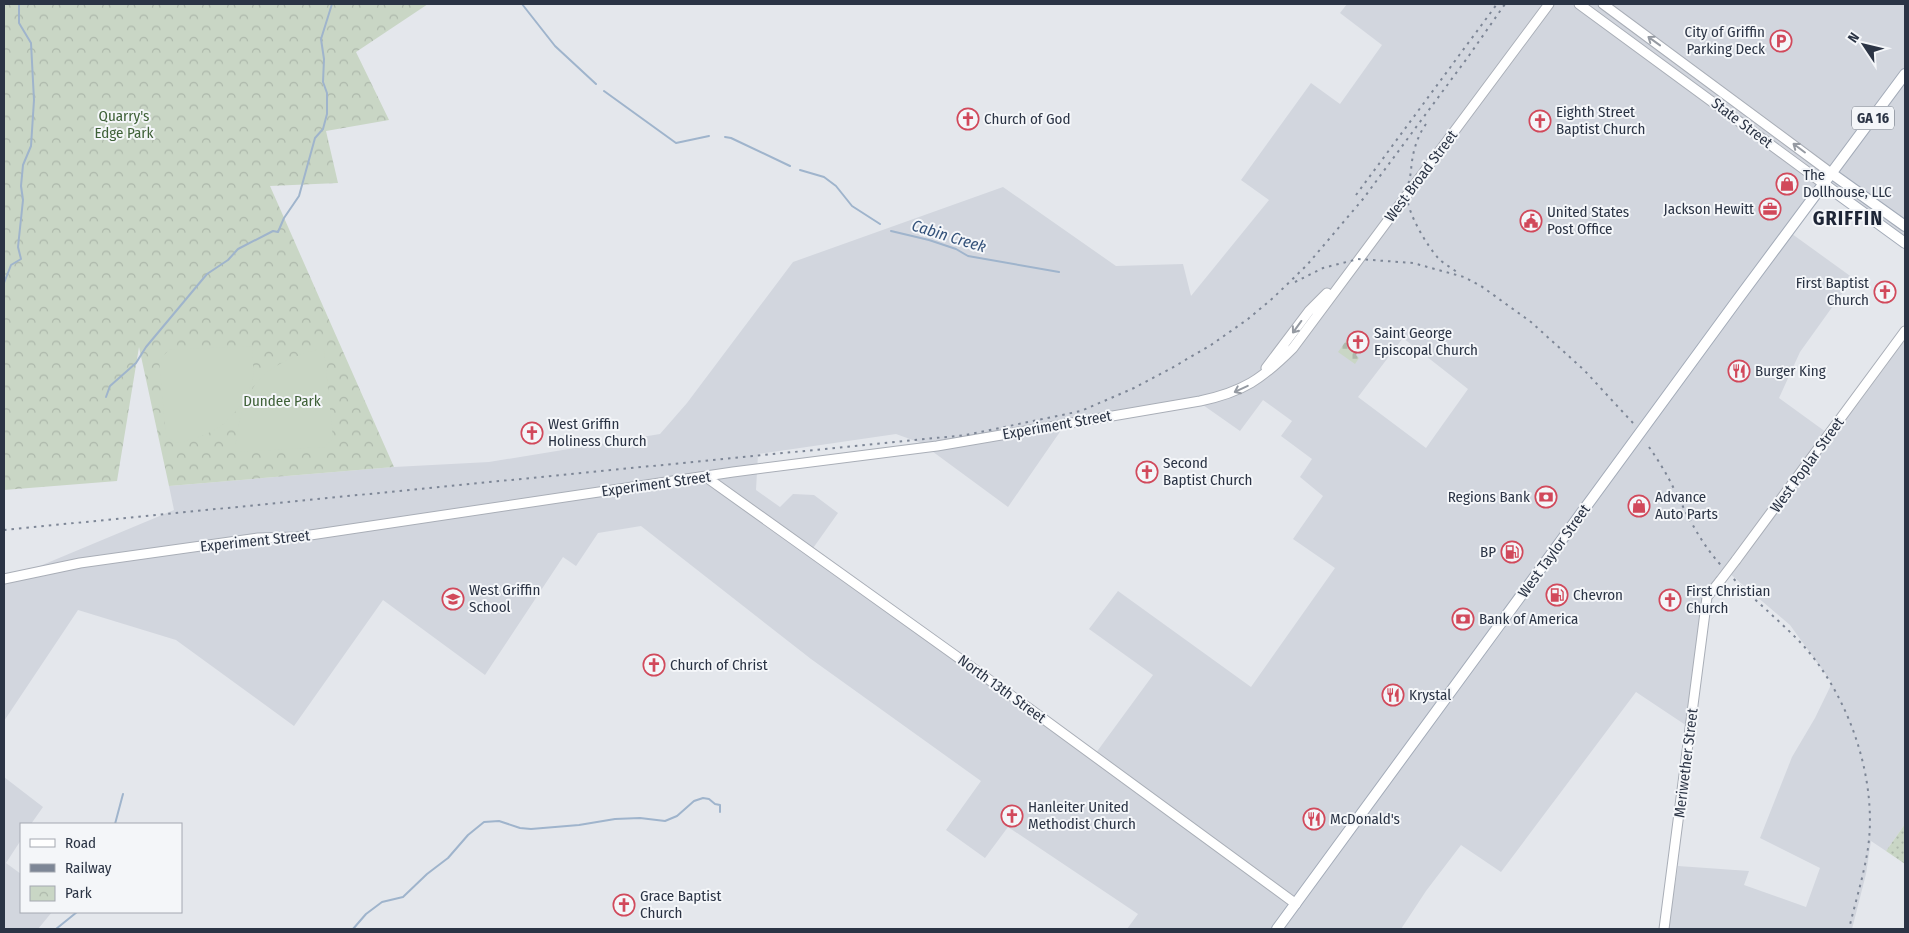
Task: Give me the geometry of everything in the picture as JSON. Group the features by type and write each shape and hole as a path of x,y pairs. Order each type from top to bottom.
{"main road":[{"name":"West Broad Street","path":"1293,348 1549,4"},
{"name":"State Street","path":"1579,4 1905,243"},
{"path":"1603,4 1905,226"},
{"name":"GA 16","path":"1832,173 1905,74"},
{"name":"West Taylor Street","path":"1277,929 1832,173"},
{"path":"1259,379 1309,311 1353,266"},
{"name":"West Poplar Street","path":"1707,597 1905,332"},
{"name":"Experiment Street","path":"4,579 88,562 258,538 298,537 706,477 937,446 1221,397 1240,390 1259,379 1293,348"},
{"name":"North 13th Street","path":"706,477 1030,709 1296,904"},
{"name":"Meriwether Street","path":"1664,929 1707,597"}],"shaded area":[{"path":"1347,4 1905,4 1905,239 1823,182 1788,231 1853,278 1800,352 1779,398 1830,435 1860,401 1905,339 1905,824 1886,851 1871,841 1866,874 1852,929 1668,929 1678,866 1749,871 1744,885 1806,907 1820,868 1760,838 1792,757 1815,718 1832,683 1790,625 1729,573 1706,601 1687,726 1636,692 1501,872 1461,845 1426,891 1401,929 1127,929 1138,914 1008,827 985,858 946,830 981,781 811,659 641,526 598,533 576,566 563,557 485,675 383,600 294,726 176,640 78,610 4,721 4,581 174,510 169,486 394,467 489,462 660,434 687,403 793,262 1003,187 1116,266 1183,264 1191,296 1269,200 1241,180 1311,83 1340,104 1382,45 1340,13","holes":["1403,338 1468,389 1426,448 1358,397","1263,400 1292,421 1281,436 1312,459 1300,477 1323,496 1293,539 1335,568 1251,687 1118,591 1089,629 1153,675 1093,757 811,551 838,513 814,495 793,494 780,507 756,490 758,454 896,434 921,443 1008,507 1066,423 1203,405 1240,431"]},
{"path":"4,777 43,807 32,823 20,823 20,842 6,863 20,873 20,913 51,913 38,929 4,929"}],"green space":[{"name":"Quarry's Edge Park","path":"4,4 428,4 356,52 389,120 326,131 338,183 270,186 394,467 169,486 139,347 117,481 4,490"},
{"path":"1346,341 1359,350 1356,355 1359,358 1355,364 1338,352"},
{"path":"252,346 252,382 231,417 216,429 198,437 176,443 166,436 159,360 169,350"},
{"name":"Dundee Park","path":"319,349 324,350 333,438 325,447 235,452 242,412 248,396 256,383 267,372 281,363 298,355"},
{"path":"1905,824 1905,864 1886,851"}],"waterway":[{"path":"4,283 11,265 21,259 18,247 23,200 21,186 23,165 31,146 34,100 31,43 19,23 19,4"},
{"path":"106,397 110,386 136,363 146,347 207,274 228,260 238,249 273,231 278,232 284,218 299,196 315,138 323,129 327,114 327,93 323,82 324,59 321,39 332,4"},
{"name":"Cabin Creek","path":"522,4 555,46 596,84"},
{"name":"Cabin Creek","path":"604,91 676,143 709,136"},
{"name":"Cabin Creek","path":"725,137 731,138 790,166"},
{"name":"Cabin Creek","path":"800,170 824,177 836,186 852,206 880,224"},
{"name":"Cabin Creek","path":"891,231 929,240 956,249 968,256 1059,272"},
{"path":"115,823 123,794"},
{"path":"353,929 366,914 382,902 403,897 427,874 448,858 468,835 484,822 499,821 520,828 531,829 579,825 615,819 640,818 665,821 677,816 694,801 703,798 720,805 720,812"},
{"path":"56,929 76,913"}],"railway":[{"path":"1356,195 1497,4"},
{"path":"4,530 966,435 1081,411 1134,388 1211,345 1248,319 1273,298 1307,265 1363,199 1505,4"},
{"path":"1426,124 1417,141 1414,153 1407,191 1408,201 1418,228 1429,246 1443,263 1458,273"},
{"path":"1295,282 1323,268 1358,259 1413,263 1464,277 1481,286 1531,322 1584,370 1633,423"},
{"path":"1649,447 1667,475 1697,533 1711,553 1739,584 1800,642 1817,663 1845,711 1856,738 1864,766 1870,821 1868,848 1862,879 1849,929"}],"place":[{"name":"City of Griffin Parking Deck","path":"1781,41"},
{"name":"Church of God","path":"968,119"},
{"name":"Eighth Street Baptist Church","path":"1540,121"},
{"name":"The Dollhouse, LLC","path":"1787,184"},
{"name":"Jackson Hewitt","path":"1770,209"},
{"name":"United States Post Office","path":"1531,221"},
{"name":"First Baptist Church","path":"1885,292"},
{"name":"Saint George Episcopal Church","path":"1358,342"},
{"name":"Burger King","path":"1739,371"},
{"name":"West Griffin Holiness Church","path":"532,433"},
{"name":"Second Baptist Church","path":"1147,472"},
{"name":"Regions Bank","path":"1546,497"},
{"name":"Advance Auto Parts","path":"1639,506"},
{"name":"BP","path":"1512,552"},
{"name":"Chevron","path":"1557,595"},
{"name":"West Griffin School","path":"453,599"},
{"name":"First Christian Church","path":"1670,600"},
{"name":"Bank of America","path":"1463,619"},
{"name":"Church of Christ","path":"654,665"},
{"name":"Krystal","path":"1393,695"},
{"name":"Hanleiter United Methodist Church","path":"1012,816"},
{"name":"McDonald's","path":"1314,819"},
{"name":"Grace Baptist Church","path":"624,905"}],"district":[{"name":"GRIFFIN","path":"1848,218"}]}
